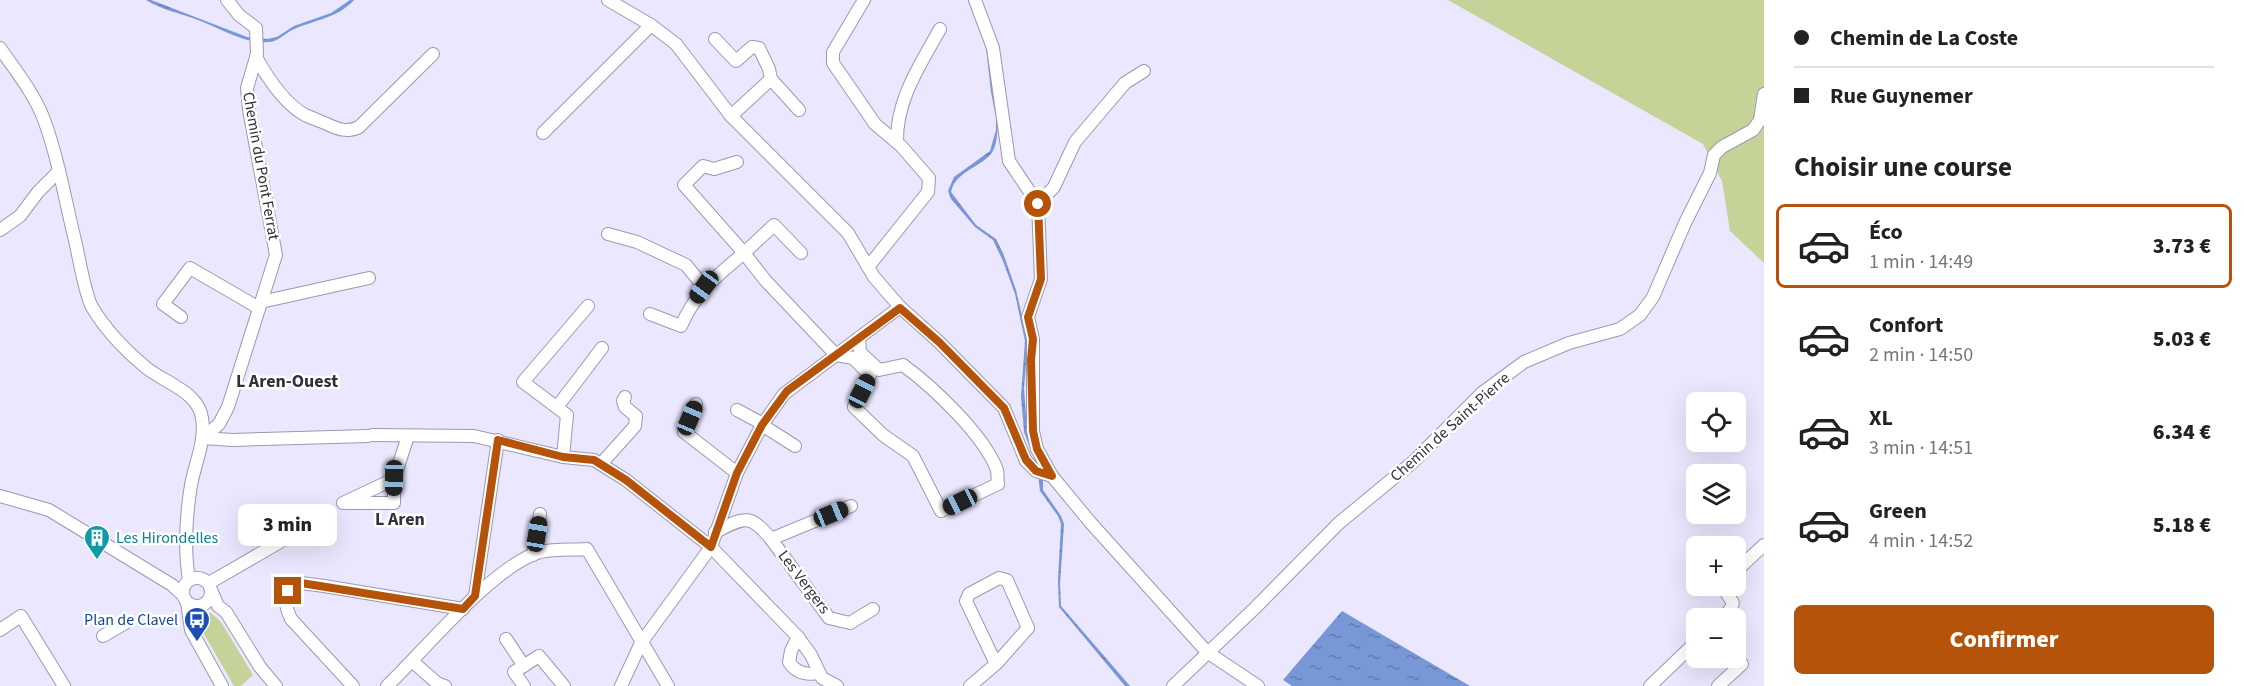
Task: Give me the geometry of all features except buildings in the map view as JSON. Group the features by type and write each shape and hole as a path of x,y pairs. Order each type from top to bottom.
{"street":[{"name":"Chemin du Pont Ferrat","path":"203,438 219,424 228,407 276,255 247,88 256,57 257,40 253,24 240,15 226,0"},
{"path":"608,0 651,25 676,44 730,116 848,233 868,267 900,308 939,342 1004,408 1026,460 1045,474 1207,652 1258,686"},
{"path":"864,0 833,52 833,63 875,124 897,142 929,178 928,192 868,267"},
{"path":"975,0 993,48 1004,115 1008,161 1038,204 1041,279 1028,317 1033,339 1031,360 1033,431 1045,474"},
{"path":"543,133 651,25"},
{"path":"897,142 897,124 904,97 940,29"},
{"path":"716,39 736,61 752,47 759,48 771,79 798,110"},
{"path":"0,48 28,87 43,115 91,304 111,334 145,367 188,394 196,403 202,416 203,438 191,484 186,543 186,564 199,593"},
{"path":"256,57 284,96 304,114 339,129 348,130 358,127 433,54"},
{"path":"1038,204 1054,187 1075,142 1125,83 1144,71"},
{"path":"730,116 771,79"},
{"name":"Chemin de Saint-Pierre","path":"1173,686 1340,523 1413,462 1482,393 1524,362 1569,343 1620,329 1640,315 1653,297 1685,223 1710,174 1714,155 1722,147 1753,130 1760,120 1764,93"},
{"path":"737,162 714,169 703,166 684,185 765,280 836,355 853,358 874,372 903,365 921,378 980,441 997,471 998,484 941,511 913,456 883,435 854,406 874,372"},
{"path":"0,230 20,216 38,192 59,171"},
{"path":"650,314 681,326 689,308 704,287 774,225 801,253"},
{"path":"608,234 637,242 686,265 704,287"},
{"path":"181,317 163,304 190,268 260,305 369,278"},
{"path":"563,457 567,415 523,382 588,306"},
{"path":"621,686 641,643 711,547 737,473 763,425 787,391 900,308"},
{"path":"858,338 860,352 874,372"},
{"path":"557,407 602,348"},
{"path":"601,464 635,426 636,416 625,407 623,401 625,397"},
{"path":"696,404 684,432 737,473"},
{"path":"737,410 795,446"},
{"path":"394,478 408,436"},
{"path":"203,438 232,440 474,436 563,457 594,460 626,480 711,547 798,637 811,655 822,678 837,686"},
{"path":"475,596 498,440"},
{"path":"0,496 49,510 172,585 199,593 226,612 260,667 276,686"},
{"name":"Les Vergers","path":"771,539 851,506"},
{"path":"533,555 540,514"},
{"name":"Les Vergers","path":"716,532 739,521 749,520 761,526 829,618 850,623 873,609"},
{"path":"222,686 194,636 188,619 199,593 280,542"},
{"path":"1746,562 1764,545"},
{"path":"387,686 475,596 514,564 541,552 587,549 668,686"},
{"path":"970,686 996,664 1028,628 1008,580 999,578 969,594 966,601 996,664"},
{"path":"353,686 291,619 286,608 285,597 291,586 301,583 324,586 463,609"},
{"path":"0,630 21,616 63,686"},
{"path":"103,636 127,622"},
{"path":"798,637 790,651 789,662 798,672 810,675 818,673"},
{"path":"506,639 524,666"},
{"path":"1650,686 1686,652"},
{"path":"525,686 514,672 539,656 564,686"},
{"path":"412,661 437,683 445,686"},
{"path":"1718,686 1738,668"}],"green space":[{"path":"1448,0 1764,0 1764,263 1730,231 1722,181 1703,144"},
{"path":"211,613 221,622 253,675 241,686 234,686 197,622 201,614"}],"water":[{"path":"146,0 247,37 267,39 277,37 294,26 331,13 350,0 354,0 341,11 292,30 272,42 259,42 241,38"},
{"path":"968,0 971,0 989,46 998,115 997,131 991,154 962,175 953,185 951,192 976,225 996,239 1016,290 1028,342 1024,388 1027,430 1043,472 1043,490 1064,524 1060,584 1061,606 1130,686 1125,686 1059,607 1061,524 1040,491 1037,466 1024,432 1021,396 1025,341 1015,294 993,240 975,227 951,199 948,191 954,177 990,151 996,130 986,47"},
{"path":"1342,611 1470,686 1292,686 1283,680"}],"place":[{"name":"Les Hirondelles","path":"97,561"},
{"name":"Plan de Clavel","path":"197,643"}],"district":[{"name":"L Aren-Ouest","path":"287,381"},
{"name":"L Aren","path":"400,519"}],"route":[{"path":"288,591 291,586 301,583 463,609 475,596 498,440 563,457 594,460 626,480 711,547 737,473 762,425 787,391 900,308 939,342 1004,408 1026,460 1036,471 1052,476 1033,440 1031,360 1033,339 1028,317 1041,279 1038,204"}]}
